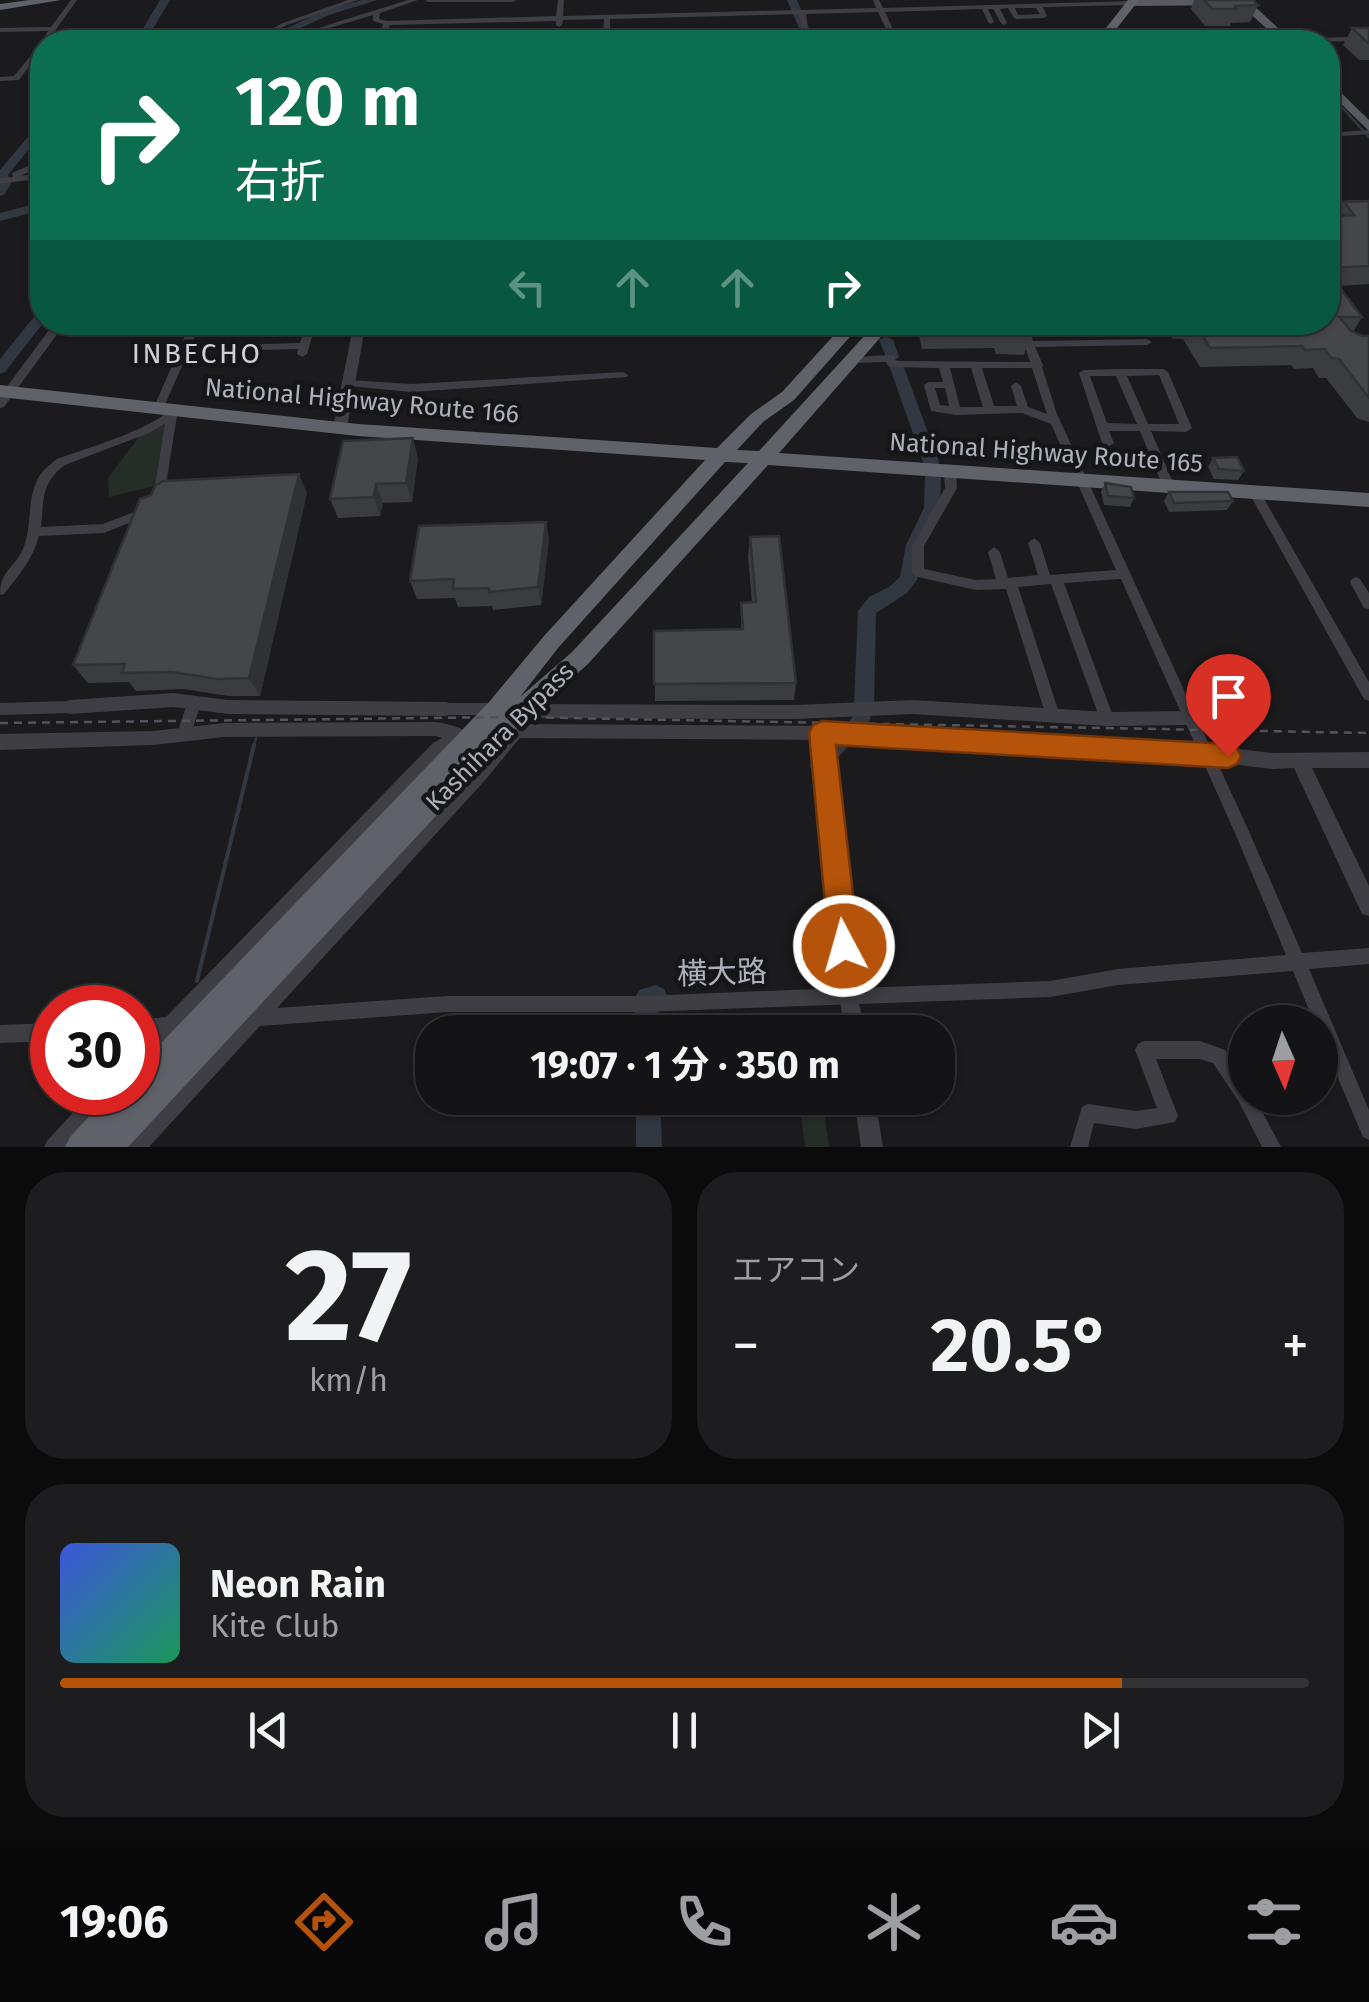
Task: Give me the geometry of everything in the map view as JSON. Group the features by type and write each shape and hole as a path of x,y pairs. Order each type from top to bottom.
{"highway":[{"path":"0,5 16,0"},
{"path":"0,5 36,0"},
{"path":"0,5 56,0"},
{"path":"1111,30 1136,2"},
{"path":"1121,30 1136,2"},
{"name":"Kashihara Bypass","path":"160,1064 461,738 510,719 552,642 720,456 843,335"},
{"name":"Kashihara Bypass","path":"108,1147 510,719 593,645 875,335"},
{"path":"816,366 839,375"},
{"name":"National Highway Route 166","path":"4,396 340,428 720,456"},
{"path":"782,436 792,452 839,463"},
{"name":"National Highway Route 165","path":"720,456 1369,500"},
{"path":"80,1147 110,1115"}],"main road":[{"path":"1136,2 1241,0 1273,30"},
{"path":"1340,98 1368,131"}],"street":[{"path":"0,30 52,28 74,0"},
{"path":"273,30 354,0"},
{"path":"317,30 415,0"},
{"path":"430,30 434,1 513,0"},
{"path":"559,30 561,0"},
{"path":"722,0 725,12"},
{"path":"758,0 762,12"},
{"path":"876,0 890,30"},
{"path":"559,30 584,12 607,16 984,8 1020,0"},
{"path":"1001,4 1038,7 1136,2"},
{"path":"1001,4 1017,20 1044,16 1038,7"},
{"path":"1001,4 1004,23"},
{"path":"984,8 990,22"},
{"path":"377,11 375,20 387,23 432,21 559,30 572,26"},
{"path":"799,12 805,30"},
{"path":"607,16 607,30"},
{"path":"385,30 387,23"},
{"path":"1340,39 1369,38"},
{"path":"0,79 16,78 30,60"},
{"path":"1340,134 1368,131"},
{"path":"4,180 30,168"},
{"path":"4,180 30,177"},
{"path":"1340,204 1369,203"},
{"path":"4,396 50,335"},
{"path":"34,532 104,528 157,507 169,411 191,335"},
{"path":"186,349 304,350 309,335"},
{"path":"340,428 358,335"},
{"path":"1027,335 1056,422 1205,752 1369,1131"},
{"path":"1030,344 1147,342"},
{"path":"854,360 1038,365"},
{"path":"942,363 956,411"},
{"path":"975,363 990,410"},
{"path":"1102,427 1186,428 1163,372 1084,372 1102,427 1108,443"},
{"path":"1120,372 1169,487"},
{"path":"349,383 412,388 624,375"},
{"path":"949,385 929,385 935,408 1022,409 1056,422"},
{"path":"1016,386 1022,409"},
{"path":"0,590 25,557 34,532 36,498 43,478 53,466 169,411"},
{"path":"950,471 951,488 918,546 918,572 976,585 1123,574"},
{"path":"1255,493 1369,695"},
{"path":"1034,543 1107,719"},
{"path":"994,552 1054,716"},
{"path":"1356,582 1369,604"},
{"path":"0,710 173,700 228,707 446,709 510,719 1205,752 1252,759 1369,760"},
{"path":"184,734 194,702"},
{"path":"137,1147 510,719 914,708 1107,719 1189,718"},
{"path":"914,708 917,740"},
{"path":"866,736 871,710"},
{"path":"0,742 224,730 435,729 461,738"},
{"path":"822,733 852,1015"},
{"path":"160,1035 438,747 461,738"},
{"path":"1299,760 1369,906"},
{"name":"横大路","path":"168,1026 255,1016 447,1004 647,1004 1050,989 1118,978 1369,956"},
{"path":"160,1027 168,1026"},
{"path":"0,1034 30,1033"},
{"path":"1078,1147 1088,1113 1136,1120 1169,1116 1144,1050 1200,1050 1219,1056 1228,1069"},
{"path":"54,1147 84,1115"},
{"path":"867,1115 872,1147"},
{"path":"1256,1115 1272,1147"}],"shaded area":[{"path":"175,424 167,483 109,497 108,478 141,434 152,432 154,427"},
{"path":"801,1115 824,1115 829,1147 805,1147"}],"building":[{"path":"1204,0 1253,0 1258,5 1212,9"},
{"path":"1352,28 1369,28 1369,43 1368,43"},
{"path":"1369,201 1369,266 1340,267 1340,216 1354,215 1344,202"},
{"path":"1340,288 1362,317 1340,317"},
{"path":"1340,318 1351,331 1369,336 1369,398 1339,359 1331,358 1325,349 1210,348 1202,335 1340,335"},
{"path":"413,438 406,483 376,484 374,497 330,499 343,441"},
{"path":"1237,457 1244,471 1219,469 1213,458"},
{"path":"299,474 249,678 122,673 125,664 73,665 140,499 151,495 155,486 163,481"},
{"path":"1105,483 1131,487 1134,498 1108,496"},
{"path":"1169,492 1228,492 1233,501 1174,503"},
{"path":"546,522 538,587 489,592 489,588 453,589 454,579 410,581 419,526"},
{"path":"779,536 796,683 654,684 654,631 743,629 741,603 756,602 750,537"}],"waterway":[{"path":"147,30 165,0"},
{"path":"289,30 326,13 372,0"},
{"path":"792,0 805,30"},
{"path":"1340,105 1369,137"},
{"path":"0,192 5,184 2,175 30,141"},
{"path":"0,217 30,209"},
{"path":"0,369 30,331"},
{"path":"886,340 892,356"},
{"path":"896,365 931,462"},
{"path":"864,704 867,611 908,580 915,545 932,508 933,477"},
{"path":"855,728 861,717"},
{"path":"254,747 256,738"},
{"path":"820,766 822,757 840,742"},
{"path":"197,981 254,745"},
{"path":"646,1015 647,998 656,997"},
{"path":"648,1115 649,1147"}],"railway":[{"path":"0,723 514,717 1369,733"}],"district":[{"name":"INBECHO","path":"197,353"}],"route":[{"path":"844,946 822,733 1228,756"}]}
